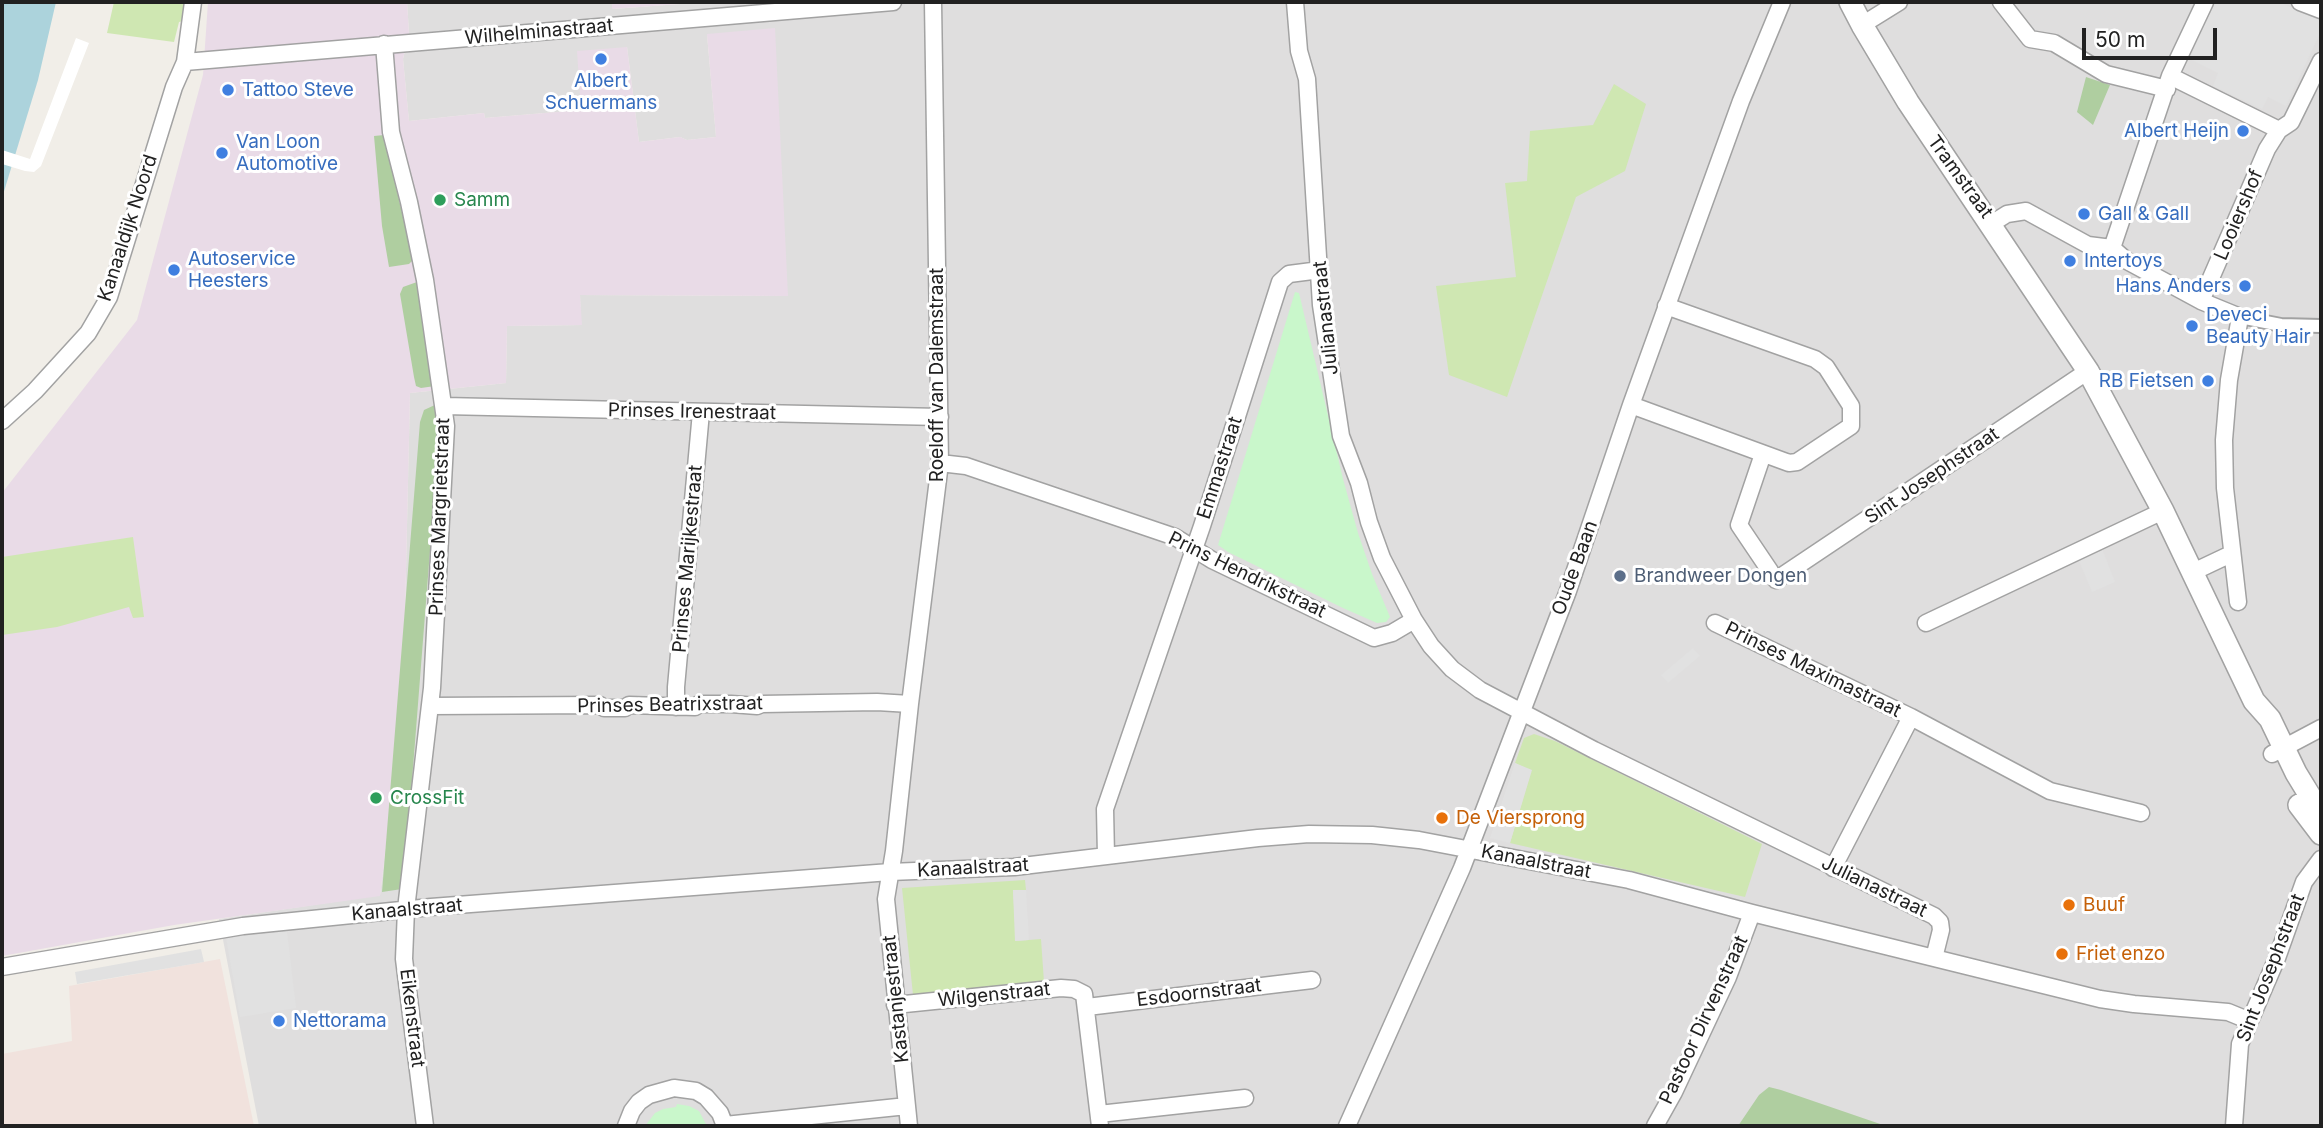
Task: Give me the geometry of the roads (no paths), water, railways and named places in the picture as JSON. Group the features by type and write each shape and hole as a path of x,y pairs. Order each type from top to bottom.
{"street":[{"name":"Kanaaldijk Noord","path":"2,421 35,391 88,333 108,297 174,87 185,62 193,2"},
{"name":"Wilhelminastraat","path":"185,62 894,2"},
{"name":"Roeloff van Dalemstraat","path":"890,872 940,463 933,2"},
{"name":"Julianastraat","path":"1295,2 1299,51 1307,79 1321,305 1341,436 1382,558 1414,620"},
{"name":"Oude Baan","path":"1348,1126 1448,902 1568,591 1666,306 1741,101 1782,2"},
{"name":"Tramstraat","path":"1850,2 1908,102 1991,224 2007,214 2025,211 2088,245 2112,248 2127,261 2202,301 2240,317"},
{"path":"1862,26 1899,2"},
{"path":"2001,2 2030,38 2054,43 2106,74 2169,83 2279,130"},
{"path":"2112,248 2169,83 2205,2"},
{"path":"2300,2 2321,10"},
{"name":"Prinses Margrietstraat","path":"384,44 391,132 417,238 444,406 442,501 430,706 406,909"},
{"name":"Looiershof","path":"2202,301 2267,149 2279,130 2291,122 2321,61"},
{"path":"1991,224 2088,371 2163,511 2254,701 2270,719 2278,751 2298,804 2321,834"},
{"name":"Emmastraat","path":"1106,856 1105,809 1280,282 1289,274 1320,270"},
{"path":"1631,405 1789,463 1797,462 1851,426 1851,406 1825,367 1815,359 1666,306"},
{"path":"2238,602 2225,488 2224,440 2229,380 2240,317 2281,325 2321,326"},
{"name":"Sint Josephstraat","path":"1763,454 1739,525 1773,576 2088,371"},
{"name":"Prinses Irenestraat","path":"444,406 940,417"},
{"name":"Prinses Marijkestraat","path":"676,706 701,412"},
{"name":"Prins Hendrikstraat","path":"940,463 979,470 1175,537 1212,560 1374,638 1392,633 1414,620"},
{"path":"1926,623 2163,511"},
{"path":"2193,572 2231,554"},
{"path":"1414,620 1431,646 1452,668 1480,690 1520,712"},
{"name":"Prinses Maximastraat","path":"1716,623 1911,717 2050,791 2141,813"},
{"name":"Prinses Beatrixstraat","path":"430,706 676,706 852,702 910,704"},
{"name":"Julianastraat","path":"1520,712 1934,916 1940,922 1941,930 1934,958"},
{"name":"Prinses Maximastraat","path":"1833,868 1911,717"},
{"path":"2278,751 2321,728"},
{"path":"2278,751 2321,814"},
{"name":"Kanaalstraat","path":"2,967 243,926 406,909 890,872 1014,867 1309,834 1372,835 1468,848 1629,880 1934,958"},
{"name":"Sint Josephstraat","path":"2234,1126 2240,1044 2277,958 2304,882 2321,859"},
{"name":"Kastanjestraat","path":"890,872 886,900 909,1126"},
{"name":"Eikenstraat","path":"406,909 404,959 425,1126"},
{"name":"Pastoor Dirvenstraat","path":"1654,1126 1674,1092 1728,977 1752,913"},
{"path":"1934,958 2100,999 2228,1012 2250,1021"},
{"name":"Esdoornstraat","path":"1087,1007 1312,980"},
{"name":"Wilgenstraat","path":"895,1005 1061,988 1074,989 1083,994 1087,1007"},
{"path":"1087,1007 1100,1120 1245,1098"},
{"path":"626,1126 639,1102 649,1095 674,1088 695,1091 706,1097 720,1113 725,1126 907,1105"}],"water":[{"path":"2,2 56,2 38,80 2,198"}],"place":[{"name":"Albert Schuermans","path":"601,59"},
{"name":"Tattoo Steve","path":"228,90"},
{"name":"Albert Heijn","path":"2243,131"},
{"name":"Van Loon Automotive","path":"222,153"},
{"name":"Samm","path":"440,200"},
{"name":"Gall & Gall","path":"2084,214"},
{"name":"Intertoys","path":"2070,261"},
{"name":"Autoservice Heesters","path":"174,270"},
{"name":"Hans Anders","path":"2245,286"},
{"name":"Deveci Beauty Hair","path":"2192,326"},
{"name":"RB Fietsen","path":"2208,381"},
{"name":"Brandweer Dongen","path":"1620,576"},
{"name":"CrossFit","path":"376,798"},
{"name":"De Viersprong","path":"1442,818"},
{"name":"Buuf","path":"2069,905"},
{"name":"Friet enzo","path":"2062,954"},
{"name":"Nettorama","path":"279,1021"}]}
